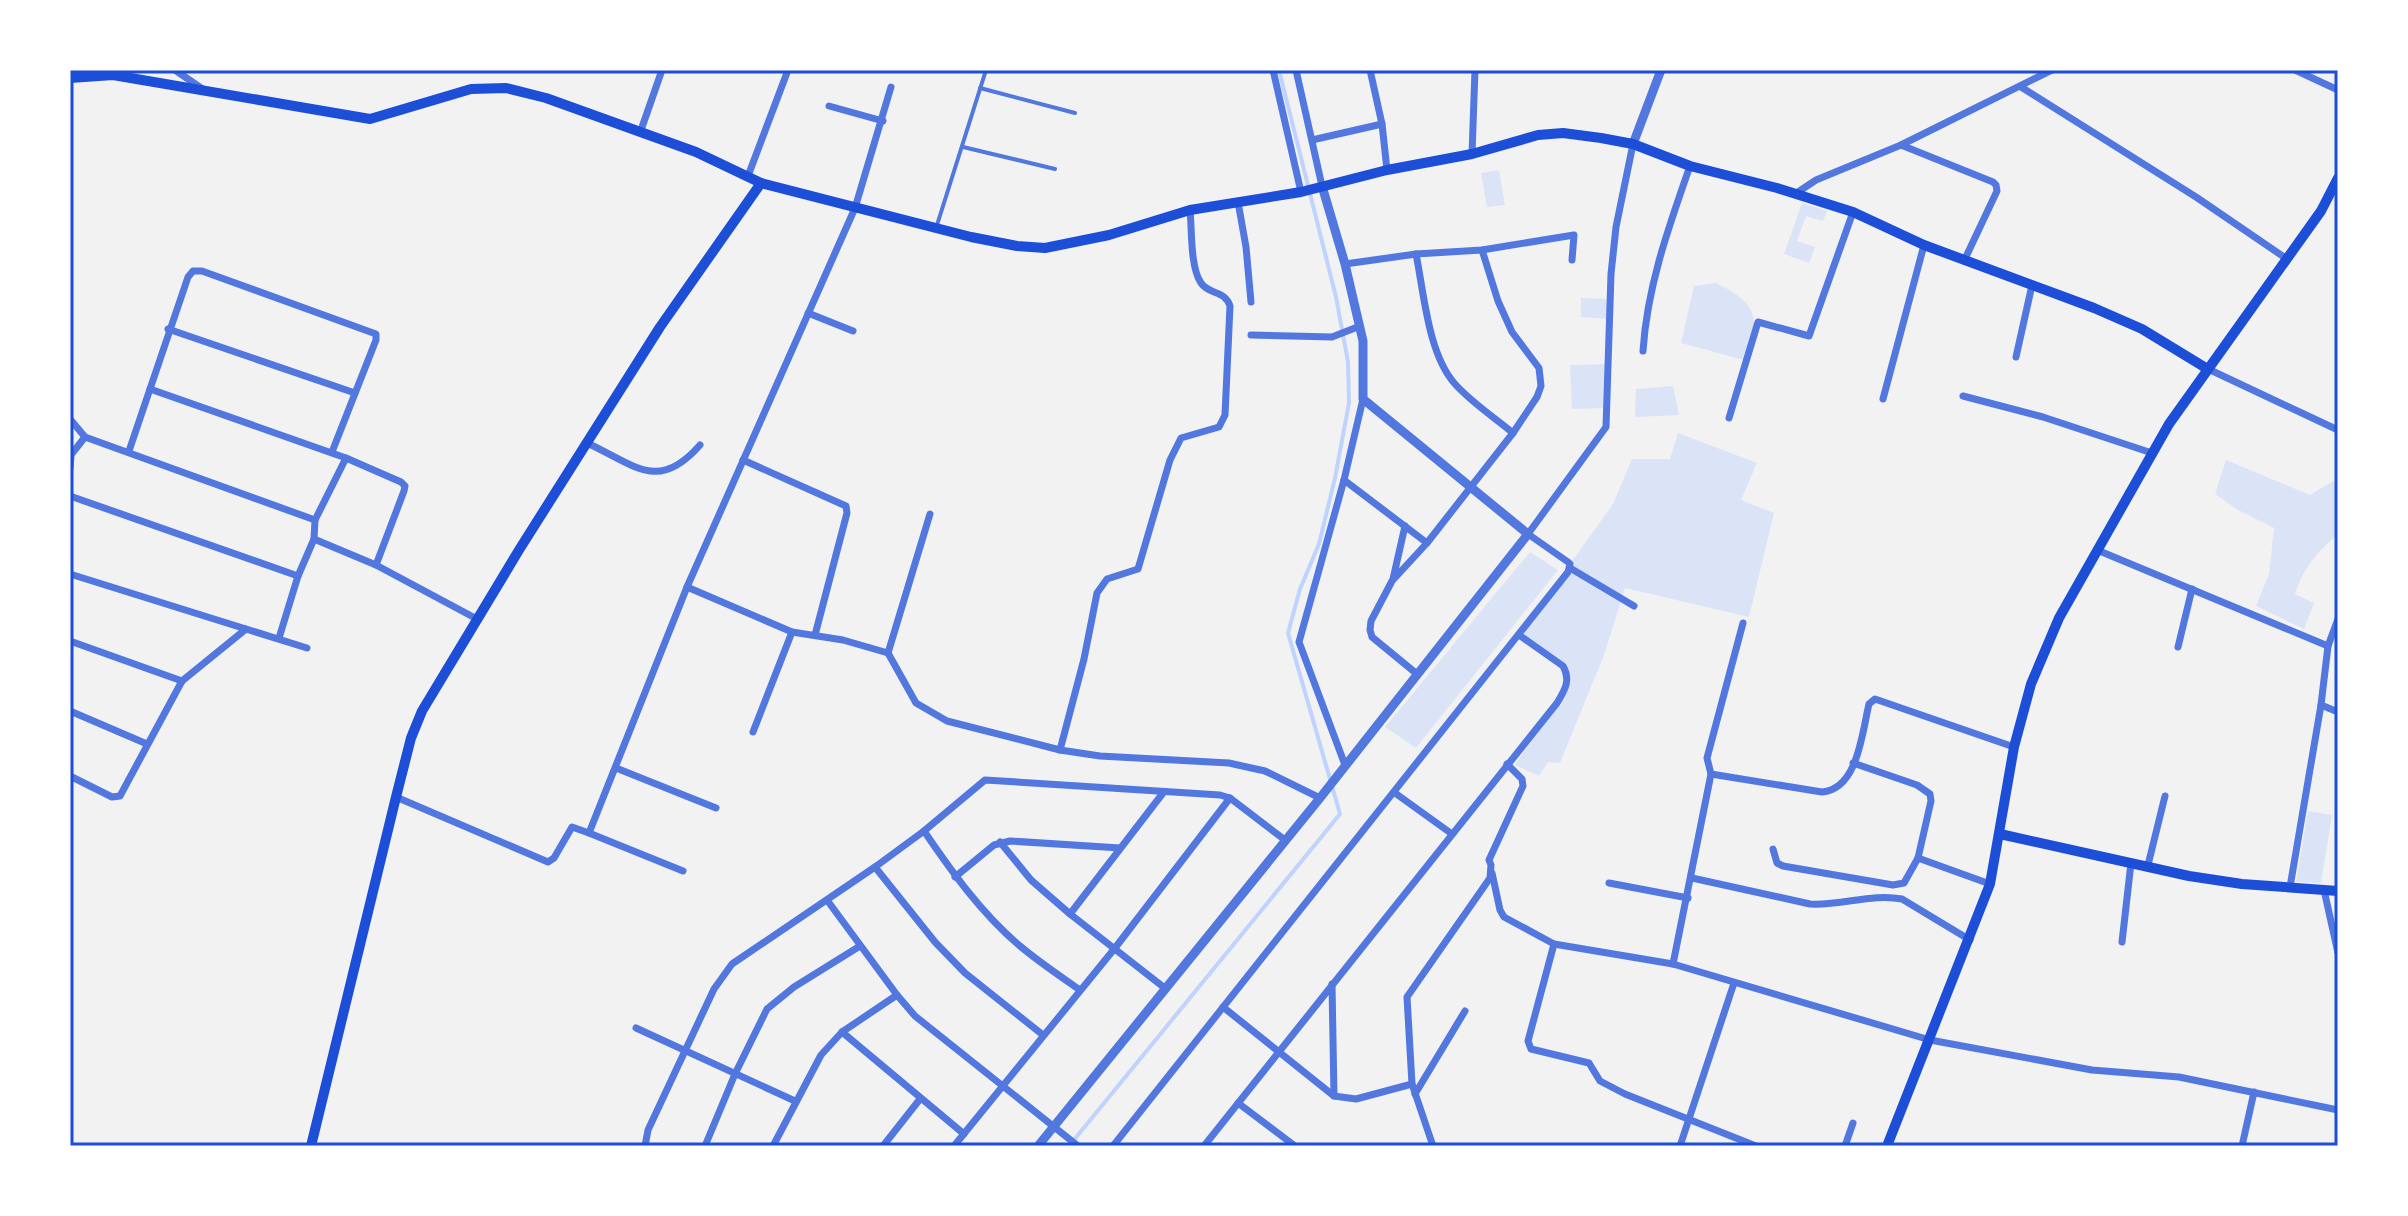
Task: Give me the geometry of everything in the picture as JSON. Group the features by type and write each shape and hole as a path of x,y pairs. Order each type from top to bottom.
{"main road":[{"path":"70,78 113,75 370,119 471,89 506,88 546,98 696,152 761,183 1017,246 1045,248 1120,232 1190,210 1302,191 1387,170 1472,154 1538,135 1563,133 1633,144 1690,166 1853,212 1924,245 2142,329 2206,368"},
{"path":"1887,1146 1990,884 2014,747 2031,684 2059,618 2152,453 2206,368 2321,211 2338,178"},
{"path":"311,1146 411,738 422,711 660,327 761,183"},
{"path":"2000,834 2189,876 2338,891"}],"street":[{"path":"175,70 203,89"},
{"path":"640,133 662,70"},
{"path":"748,176 788,70"},
{"path":"1273,70 1302,191"},
{"path":"1296,70 1320,187 1345,264 1365,361 1363,399 1344,480 1299,642 1345,765"},
{"path":"1370,70 1382,124 1387,170"},
{"path":"1472,154 1475,70"},
{"path":"1038,1146 1324,793 1528,534 1606,427 1611,274 1616,227 1633,144 1661,70"},
{"path":"1795,194 1816,180 1901,145 2052,70"},
{"path":"2295,70 2338,90"},
{"path":"589,833 687,587 855,208 891,87"},
{"path":"2021,87 2196,197 2287,259"},
{"path":"829,106 883,121"},
{"path":"1312,140 1382,124"},
{"path":"1901,145 1996,185 1997,191 1964,261"},
{"path":"1643,351 1647,306 1690,166"},
{"path":"1238,202 1251,302"},
{"path":"1060,750 1084,659 1097,593 1107,579 1138,569 1170,460 1181,438 1219,427 1224,422 1230,306 1223,295 1206,288 1198,279 1190,210"},
{"path":"1729,418 1758,322 1809,336 1853,212"},
{"path":"1345,264 1416,254 1482,250 1574,235 1572,260"},
{"path":"1883,399 1924,245"},
{"path":"1392,581 1427,543 1513,433 1537,397 1541,377 1525,346 1512,332 1498,301 1482,250"},
{"path":"1416,254 1434,345 1443,366 1454,383 1513,433"},
{"path":"129,451 188,277 193,271 202,271 376,334 332,452"},
{"path":"2016,357 2032,285"},
{"path":"808,313 853,331"},
{"path":"1251,335 1338,335 1360,326"},
{"path":"168,329 355,393"},
{"path":"2206,368 2338,430"},
{"path":"150,389 332,452 405,486 376,565"},
{"path":"1963,396 2043,417 2152,453"},
{"path":"1363,399 1528,534 1568,562 1570,568 1634,606"},
{"path":"70,419 85,437 315,520"},
{"path":"70,468 70,456 85,437"},
{"path":"587,443 654,473 677,467 700,445"},
{"path":"279,638 298,576 314,539 315,520 346,458"},
{"path":"743,460 846,506 847,513 815,635"},
{"path":"1344,480 1427,543"},
{"path":"70,496 298,576"},
{"path":"930,514 888,653 916,703 947,721 1060,750 1100,756 1229,763 1265,771 1324,793"},
{"path":"1405,526 1392,581 1371,621 1370,630 1372,637 1417,674"},
{"path":"314,539 376,565 477,619"},
{"path":"2097,550 2328,646"},
{"path":"1113,1146 1570,568"},
{"path":"70,574 307,648"},
{"path":"687,587 792,632 888,653"},
{"path":"2178,647 2192,589"},
{"path":"2290,887 2328,646 2338,619"},
{"path":"1673,964 1711,774 1707,758 1743,623"},
{"path":"70,776 112,797 120,796 182,681 246,629"},
{"path":"753,732 792,632"},
{"path":"1204,1146 1557,703 1568,681 1563,666 1519,635"},
{"path":"70,641 182,681"},
{"path":"1711,774 1822,792 1838,788 1846,781 1853,763 1869,704 1878,699 2014,747"},
{"path":"2321,705 2338,712"},
{"path":"70,711 147,744"},
{"path":"1773,849 1777,863 1783,866 1893,885 1904,883 1918,858 1930,794 1917,785 1853,763"},
{"path":"1507,764 1522,779 1523,786 1489,860 1500,910 1504,917 1554,944 1673,964 1930,1040 2092,1070 2179,1077 2338,1110"},
{"path":"616,768 716,808"},
{"path":"645,1146 648,1130 714,989 732,964 875,867 985,780 1230,798 1285,840"},
{"path":"1070,914 1163,793"},
{"path":"1395,793 1452,834"},
{"path":"2148,865 2165,796"},
{"path":"396,797 548,862 554,858 572,827 683,871"},
{"path":"954,1146 1115,948 1230,798"},
{"path":"924,831 979,906 1018,945 1080,990"},
{"path":"955,877 1000,842 1037,841 1120,848"},
{"path":"1000,842 1031,880 1166,989"},
{"path":"1918,858 1990,884"},
{"path":"2122,942 2131,863"},
{"path":"875,867 935,942 965,973 1043,1035"},
{"path":"1433,1146 1412,1084 1407,997 1492,873"},
{"path":"1692,878 1810,904 1890,897 1902,899 1970,940"},
{"path":"1609,883 1688,898"},
{"path":"2324,890 2338,953"},
{"path":"827,900 897,995 925,1024 1078,1146"},
{"path":"1554,944 1529,1046 1536,1051 1589,1063 1600,1081 1756,1146"},
{"path":"705,1146 767,1009 794,987 860,946"},
{"path":"1680,1146 1734,983"},
{"path":"1332,984 1334,1096"},
{"path":"773,1146 821,1055 842,1032 897,995"},
{"path":"1223,1007 1334,1096 1356,1099 1412,1084"},
{"path":"1415,1094 1465,1011"},
{"path":"636,1028 795,1101"},
{"path":"842,1032 964,1134"},
{"path":"2242,1146 2254,1092"},
{"path":"883,1146 920,1099"},
{"path":"1238,1103 1295,1146"},
{"path":"1845,1146 1853,1123"}],"lane":[{"path":"936,227 986,70"},
{"path":"980,88 1075,113"},
{"path":"963,147 1055,169"}],"shaded area":[{"path":"1499,170 1505,205 1487,207 1481,173"},
{"path":"1802,203 1827,211 1823,221 1806,216 1797,241 1815,247 1809,263 1784,254"},
{"path":"1715,283 1740,297 1753,315 1753,331 1744,360 1681,343 1694,286"},
{"path":"1581,298 1611,299 1610,319 1581,317"},
{"path":"1607,364 1606,408 1572,409 1570,365"},
{"path":"1673,386 1679,415 1635,417 1636,389"},
{"path":"1678,433 1757,463 1741,500 1774,513 1749,617 1625,588 1604,655 1560,763 1548,762 1539,776 1515,765 1568,681 1566,672 1519,635 1613,504 1632,459 1670,459"},
{"path":"2226,460 2310,495 2333,481 2338,484 2338,534 2312,561 2295,594 2314,603 2304,629 2256,606 2269,574 2274,528 2215,494"},
{"path":"1530,552 1558,570 1416,748 1385,727"},
{"path":"2308,811 2332,815 2321,883 2296,882"}],"waterway":[{"path":"1069,1146 1340,814 1288,633 1300,589 1319,544 1335,478 1349,403 1348,362 1336,297 1279,70"}]}
